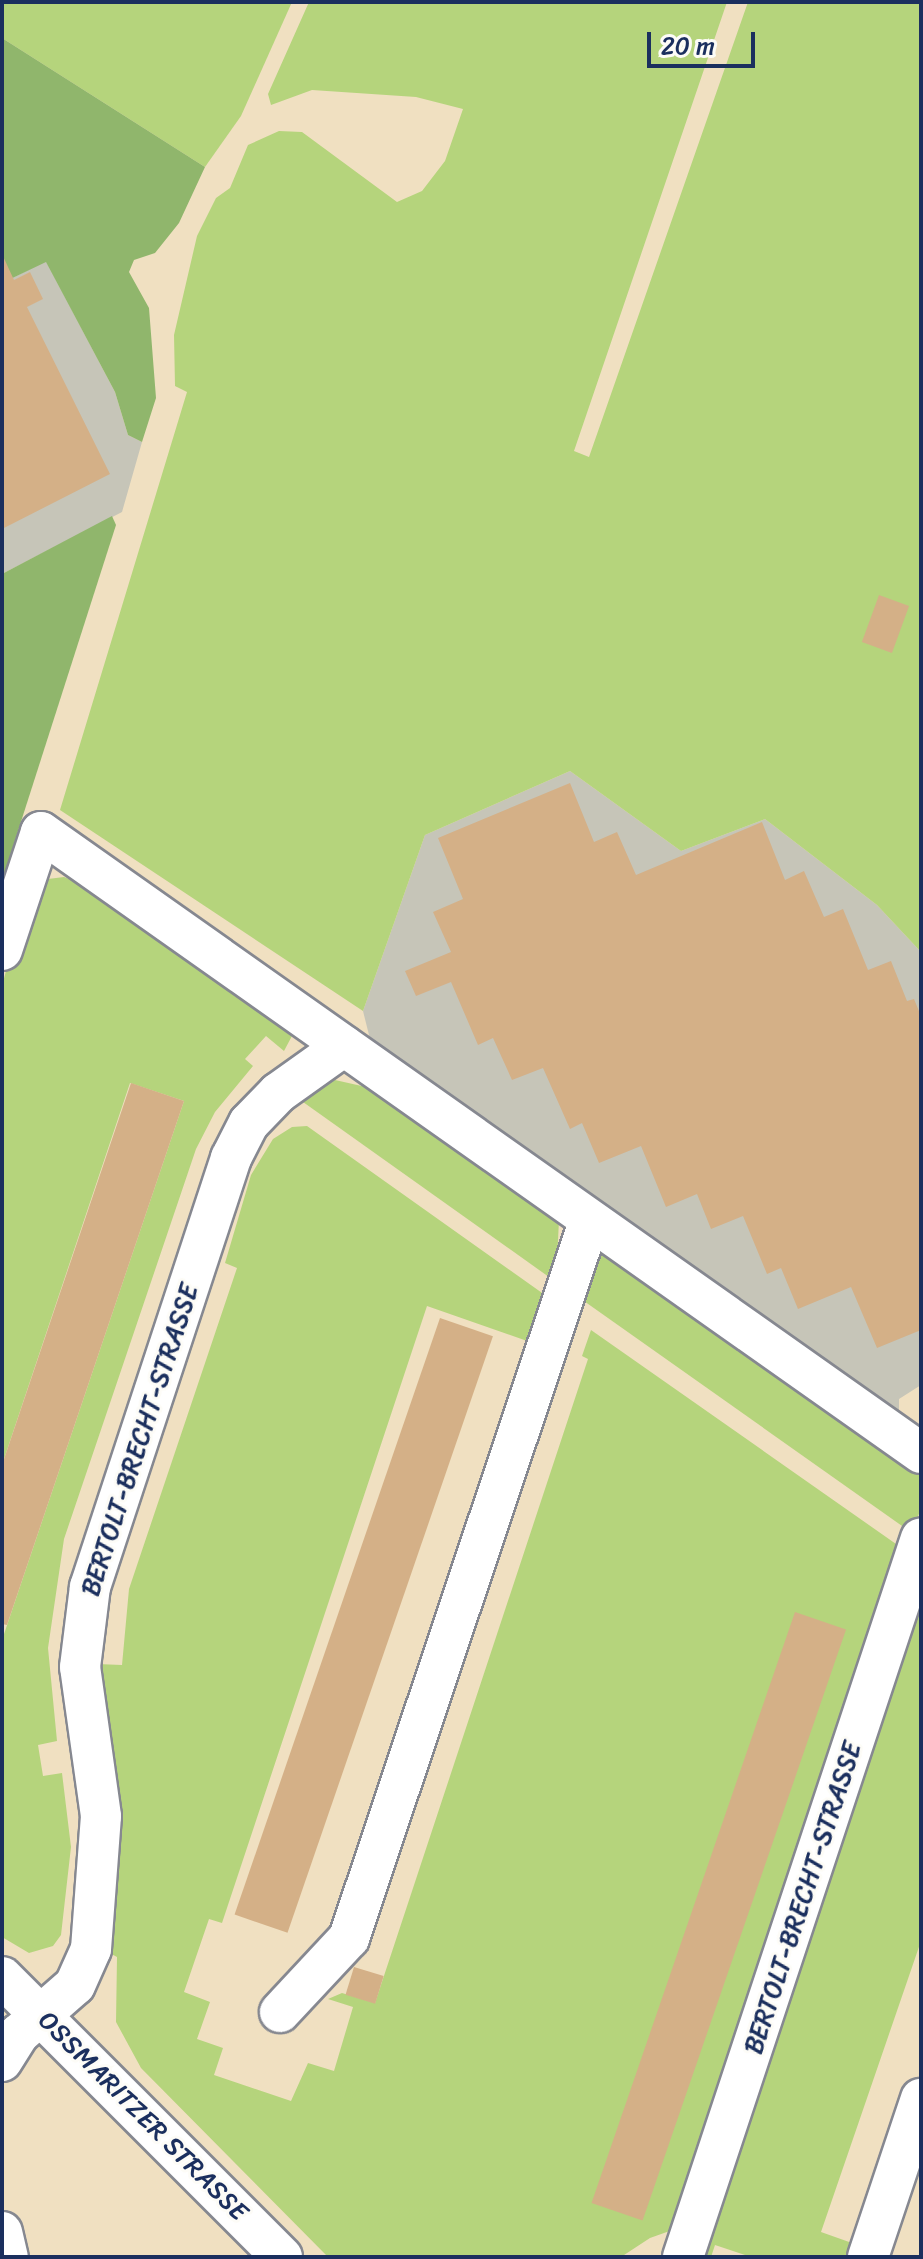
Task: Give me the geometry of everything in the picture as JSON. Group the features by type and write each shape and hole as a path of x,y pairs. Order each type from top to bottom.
{"street":[{"path":"2,950 41,832 589,1222 921,1453"},
{"name":"BERTOLT-BRECHT-STRASSE","path":"2,2061 19,2034 75,1985 91,1949 101,1816 80,1667 90,1587 231,1158 249,1123 278,1093 344,1046"},
{"path":"280,2012 349,1938 589,1222"},
{"name":"BERTOLT-BRECHT-STRASSE","path":"683,2257 921,1538"},
{"name":"OSSMARITZER STRASSE","path":"2,1977 282,2257"},
{"path":"868,2257 921,2099"},
{"path":"2,2232 8,2257"}],"shaded area":[{"path":"46,261 115,392 128,435 142,442 122,512 2,574 2,283"},
{"path":"570,771 681,851 765,819 877,905 921,952 921,1385 899,1399 899,1411 887,1410 373,1051 363,1011 425,835"}],"green space":[{"path":"2,2 292,2 241,116 205,167 2,38"},
{"path":"309,2 727,2 574,451 589,457 748,2 921,2 921,952 877,905 765,819 681,851 570,771 425,835 363,1011 60,810 187,392 175,386 174,335 197,236 216,198 230,188 248,145 279,131 302,132 397,202 422,191 445,161 463,109 416,97 312,90 271,105 268,94"},
{"path":"2,38 205,167 179,223 155,253 134,260 129,272 149,308 156,398 142,442 128,435 115,392 46,262 2,283"},
{"path":"112,516 116,525 2,881 2,574"},
{"path":"64,877 89,887 293,1034 284,1051 266,1036 245,1059 253,1066 215,1112 196,1149 64,1539 48,1648 57,1741 38,1745 43,1776 62,1773 71,1847 61,1935 53,1946 29,1953 2,1937 2,1640 184,1101 130,1083 2,1465 2,986 21,914 34,889 48,879"},
{"path":"335,1080 375,1089 559,1220 556,1282 296,1097"},
{"path":"307,1126 552,1300 530,1342 427,1306 222,1923 209,1919 184,1992 210,2002 197,2039 223,2048 214,2075 291,2101 308,2063 334,2071 353,2007 328,1999 342,1993 375,2003 588,1359 582,1356 591,1330 906,1551 678,2228 650,2238 621,2257 328,2257 141,2068 116,2022 117,1957 106,1951 97,1664 122,1665 129,1589 237,1268 225,1263 251,1175 273,1139 292,1127"},
{"path":"605,1253 921,1475 921,1508 912,1533 574,1294 590,1261"},
{"path":"921,1573 921,1941 821,2232 852,2243 848,2257 751,2257 715,2245 711,2257 694,2257"}],"building":[{"path":"2,254 14,280 30,272 43,299 27,307 110,474 2,529"},
{"path":"879,595 909,606 892,653 862,642"},
{"path":"570,783 594,842 617,832 636,875 762,822 785,880 804,871 824,917 843,909 868,970 891,961 907,1001 914,999 921,1016 921,1330 877,1348 851,1287 798,1309 781,1268 767,1274 743,1216 711,1229 697,1194 666,1207 641,1146 599,1163 582,1123 570,1129 543,1068 512,1080 493,1038 478,1045 451,982 416,996 405,971 451,952 433,912 463,899 438,838"},
{"path":"131,1083 184,1101 7,1625 2,1624 2,1465"},
{"path":"440,1318 493,1336 288,1933 235,1915"},
{"path":"795,1612 846,1630 643,2221 592,2203"},
{"path":"354,1967 384,1976 375,2004 346,1995"}]}
